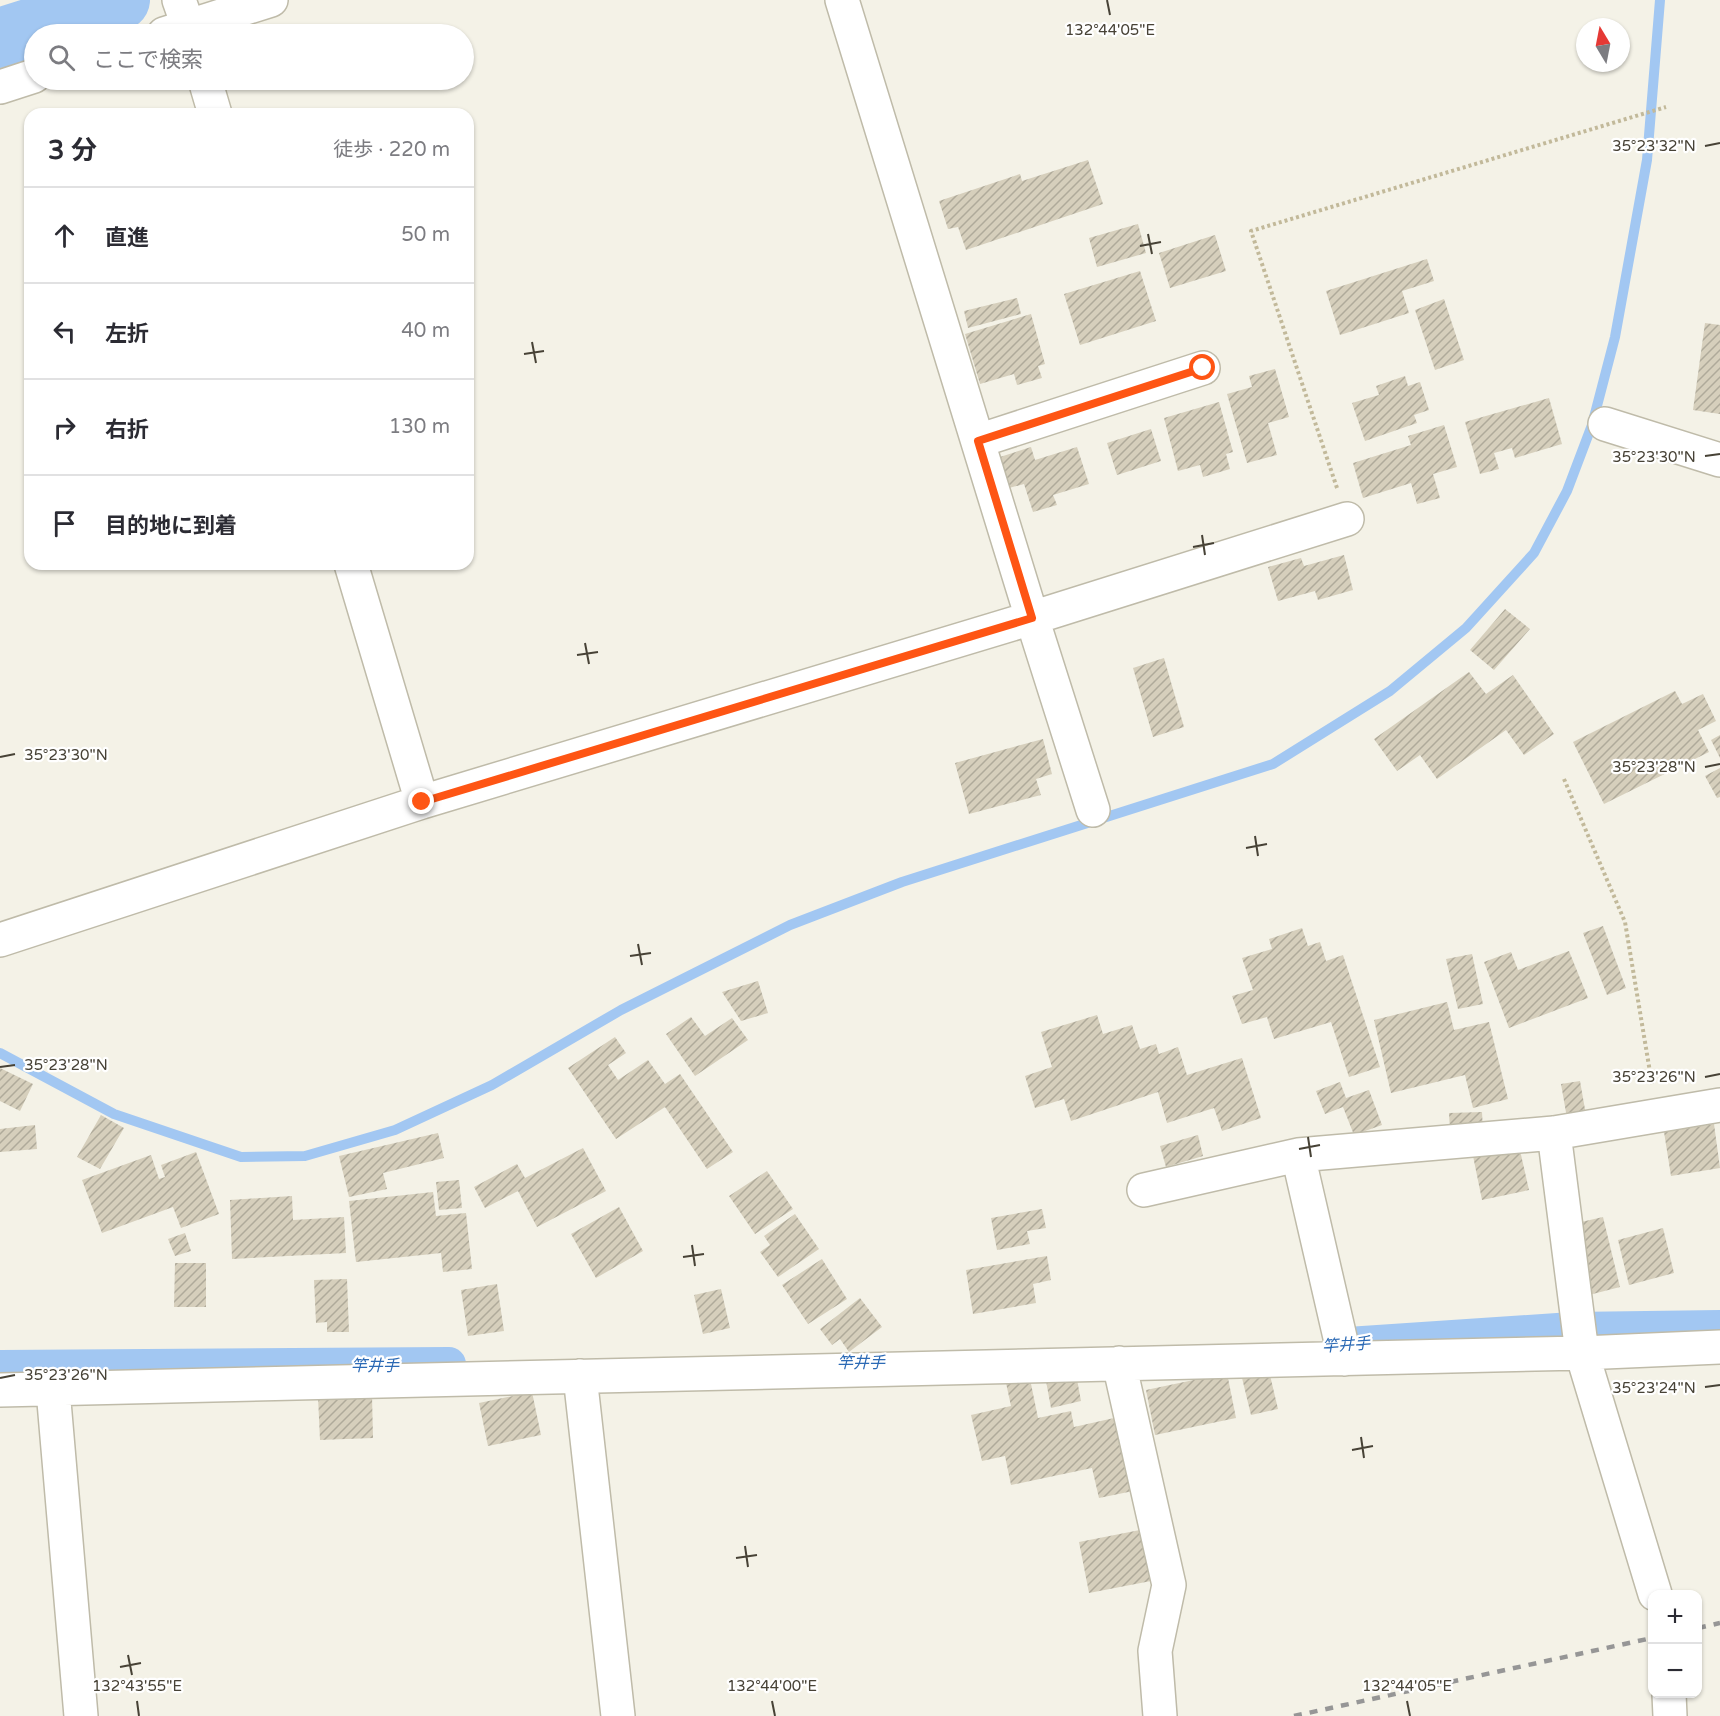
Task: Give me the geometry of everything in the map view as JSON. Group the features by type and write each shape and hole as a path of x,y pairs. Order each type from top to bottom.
{"street":[{"path":"182,23 271,0"},
{"path":"842,0 1093,810"},
{"path":"0,87 24,79"},
{"path":"208,90 213,108"},
{"path":"978,441 1203,368"},
{"path":"1605,424 1720,460"},
{"path":"0,940 422,802 1032,618 1347,519"},
{"path":"353,570 422,802"},
{"path":"1144,1190 1298,1155 1554,1133 1720,1105"},
{"path":"1554,1133 1582,1353 1654,1590"},
{"path":"1298,1155 1345,1359"},
{"path":"0,1390 1345,1359 1720,1347"},
{"path":"1119,1363 1169,1585 1155,1651 1160,1716"},
{"path":"580,1376 618,1716"},
{"path":"53,1390 81,1716"},
{"path":"1669,1698 1670,1716"}],"path":[{"path":"1347,519 1251,231 1666,107"},
{"path":"1564,779 1625,922 1657,1116"}],"building":[{"path":"1088,160 1103,204 966,250 958,227 948,229 939,201 1020,174 1022,181"},
{"path":"1138,224 1146,253 1097,267 1089,238"},
{"path":"1215,235 1226,271 1170,288 1159,253"},
{"path":"1427,259 1434,281 1402,291 1409,313 1340,335 1326,291"},
{"path":"1140,271 1156,321 1080,345 1064,294"},
{"path":"1017,298 1021,314 968,328 964,311"},
{"path":"1444,299 1464,360 1435,370 1415,310"},
{"path":"1031,314 1045,364 1038,366 1042,378 1017,385 1014,374 980,384 965,334"},
{"path":"1705,323 1720,325 1720,414 1693,410"},
{"path":"1275,369 1289,417 1268,423 1277,455 1247,463 1227,394 1252,387 1249,376"},
{"path":"1405,376 1408,386 1420,382 1429,410 1414,415 1417,423 1365,441 1352,403 1379,395 1376,386"},
{"path":"1549,398 1562,444 1515,458 1512,448 1494,453 1499,469 1480,474 1465,422"},
{"path":"1219,402 1233,452 1226,454 1230,469 1203,477 1200,465 1178,471 1164,418"},
{"path":"1444,425 1457,467 1433,474 1440,498 1417,504 1411,483 1363,498 1353,463 1411,445 1408,436"},
{"path":"1151,429 1161,461 1117,475 1107,443"},
{"path":"1031,447 1035,460 1077,447 1089,484 1053,495 1057,505 1033,512 1024,484 1009,488 1000,457"},
{"path":"1344,555 1353,590 1318,600 1315,591 1278,601 1268,567 1301,558 1304,566"},
{"path":"1505,609 1530,629 1494,670 1470,650"},
{"path":"1164,658 1184,727 1153,737 1133,668"},
{"path":"1469,672 1486,694 1513,675 1554,734 1524,755 1506,730 1437,779 1420,755 1397,771 1374,739"},
{"path":"1675,691 1682,704 1703,694 1716,721 1698,730 1709,752 1604,804 1573,742"},
{"path":"1720,735 1720,758 1711,740"},
{"path":"1043,739 1052,774 1036,779 1041,795 969,814 955,763"},
{"path":"1720,768 1720,797 1717,798 1705,776"},
{"path":"1603,926 1626,988 1607,995 1583,933"},
{"path":"1302,928 1308,946 1320,942 1326,961 1343,955 1380,1067 1349,1077 1331,1022 1274,1039 1267,1017 1242,1024 1232,996 1253,990 1242,958 1272,949 1269,939"},
{"path":"1569,951 1588,998 1509,1028 1484,962 1511,952 1518,970"},
{"path":"1472,954 1483,1004 1458,1009 1446,959"},
{"path":"758,981 768,1013 741,1021 722,992"},
{"path":"1447,1002 1454,1030 1489,1022 1508,1099 1473,1108 1465,1075 1391,1093 1374,1020"},
{"path":"1097,1015 1103,1034 1132,1025 1140,1049 1156,1044 1159,1054 1178,1047 1187,1075 1242,1058 1261,1118 1222,1131 1214,1108 1167,1123 1158,1092 1071,1121 1064,1099 1035,1108 1025,1076 1052,1067 1041,1032"},
{"path":"691,1017 705,1036 732,1018 748,1040 695,1076 666,1034"},
{"path":"615,1037 626,1053 608,1065 618,1080 648,1060 665,1084 680,1074 733,1152 707,1169 665,1107 616,1139 568,1068"},
{"path":"0,1068 33,1084 20,1111 0,1101"},
{"path":"1580,1081 1586,1115 1567,1118 1561,1084"},
{"path":"1340,1082 1346,1098 1369,1090 1382,1125 1354,1135 1343,1107 1325,1114 1316,1091"},
{"path":"1482,1112 1483,1131 1450,1131 1449,1113"},
{"path":"101,1115 124,1128 100,1169 77,1157"},
{"path":"1714,1124 1720,1168 1671,1176 1664,1132"},
{"path":"35,1125 37,1149 0,1152 0,1129"},
{"path":"438,1133 444,1158 383,1173 387,1189 349,1197 339,1156"},
{"path":"1198,1135 1203,1156 1166,1167 1160,1146"},
{"path":"1519,1146 1529,1190 1482,1200 1473,1156"},
{"path":"583,1148 606,1191 537,1227 518,1191 485,1208 474,1187 517,1164 525,1178"},
{"path":"196,1152 219,1214 181,1228 173,1207 102,1233 82,1180 151,1155 159,1179 165,1177 161,1165"},
{"path":"767,1171 793,1209 755,1234 729,1196"},
{"path":"459,1180 462,1208 439,1210 436,1182"},
{"path":"433,1192 436,1216 466,1213 472,1269 443,1272 441,1253 356,1262 349,1201"},
{"path":"292,1196 293,1220 344,1217 346,1253 232,1259 230,1200"},
{"path":"619,1207 643,1251 596,1278 571,1234"},
{"path":"1042,1209 1046,1228 1027,1231 1030,1244 997,1250 991,1218"},
{"path":"795,1214 819,1249 778,1277 760,1252 770,1245 764,1236"},
{"path":"1603,1217 1620,1287 1585,1296 1568,1225"},
{"path":"1663,1228 1674,1273 1629,1285 1618,1240"},
{"path":"185,1233 191,1251 175,1256 168,1239"},
{"path":"1047,1256 1051,1280 1033,1284 1036,1303 973,1314 966,1270"},
{"path":"822,1259 847,1299 808,1324 782,1285"},
{"path":"175,1263 206,1263 206,1307 174,1307"},
{"path":"347,1279 349,1332 327,1332 327,1322 316,1323 314,1280"},
{"path":"497,1284 504,1331 468,1336 461,1290"},
{"path":"721,1289 730,1328 703,1334 694,1295"},
{"path":"860,1298 882,1327 849,1352 840,1339 832,1345 820,1329"},
{"path":"1269,1371 1278,1409 1251,1415 1242,1378"},
{"path":"1227,1373 1236,1418 1155,1435 1146,1390"},
{"path":"1076,1374 1081,1401 1051,1408 1046,1381"},
{"path":"1030,1379 1038,1418 1071,1411 1074,1427 1123,1416 1138,1490 1099,1498 1092,1468 1011,1485 1005,1456 982,1461 971,1415 1011,1406 1006,1383"},
{"path":"532,1392 541,1435 488,1446 479,1403"},
{"path":"372,1395 373,1438 320,1440 318,1397"},
{"path":"1140,1530 1151,1581 1089,1593 1079,1542"}],"waterway":[{"path":"44,24 120,0"},
{"path":"0,1053 114,1114 241,1157 305,1156 395,1130 492,1085 621,1010 790,925 902,882 1273,764 1390,691 1466,628 1534,553 1567,491 1592,425 1615,337 1647,160 1660,0"},
{"path":"0,38 24,30"},
{"name":"竿井手","path":"1348,1344 1572,1329 1720,1327"},
{"name":"竿井手","path":"0,1367 449,1364"}],"railway":[{"path":"1702,1627 1720,1623"},
{"path":"1294,1716 1648,1639"}],"route":[{"path":"422,802 1032,618 978,441 1203,368"}]}
